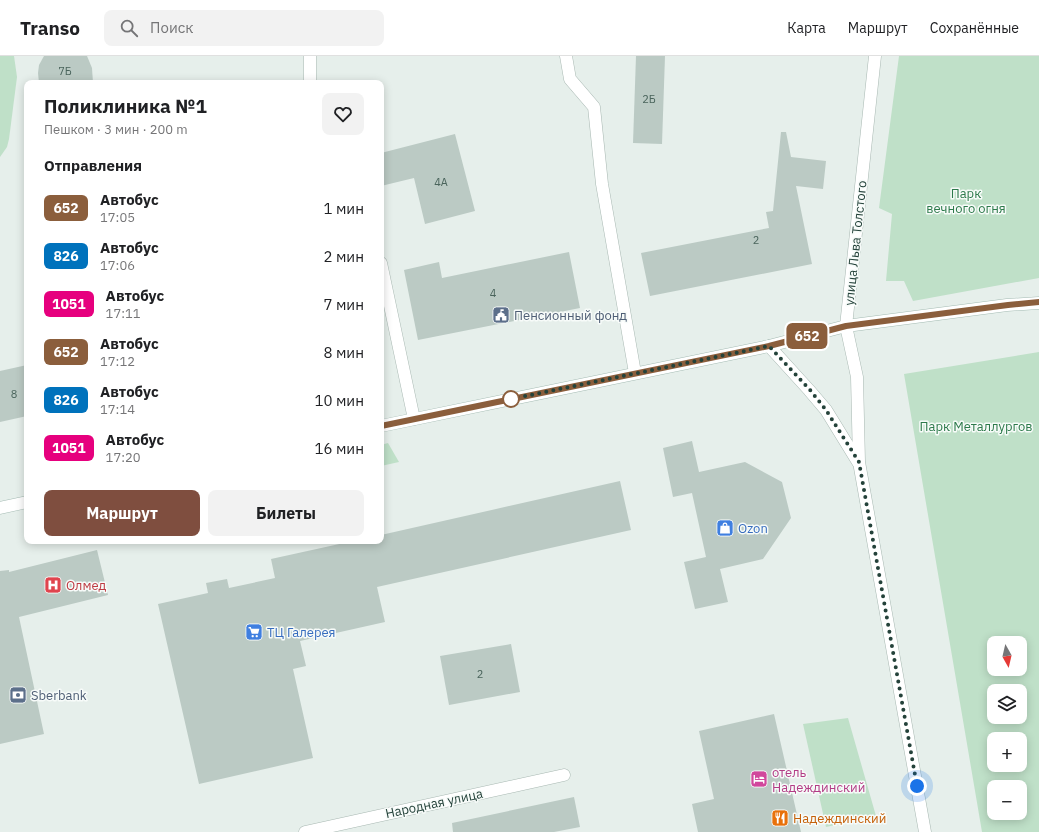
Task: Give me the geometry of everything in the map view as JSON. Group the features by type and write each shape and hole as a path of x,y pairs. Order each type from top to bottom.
{"street":[{"path":"310,56 310,80"},
{"path":"566,56 570,79 594,107 602,184 635,373"},
{"name":"улица Льва Толстого","path":"875,56 846,326 857,377 859,462 925,832"},
{"path":"384,287 414,419"},
{"path":"384,425 769,346 846,326 1039,302"},
{"path":"769,346 810,390 826,410 859,462"},
{"path":"0,508 24,503"},
{"name":"Народная улица","path":"305,832 564,775"}],"green space":[{"path":"0,56 14,56 17,77 9,139 7,147 0,157"},
{"name":"Парк вечного огня","path":"899,56 1039,56 1039,278 913,301 904,281 886,281 892,214 879,208"},
{"name":"Парк Металлургов","path":"1039,352 1039,832 982,832 904,374"},
{"path":"388,443 399,462 384,465 384,444"},
{"path":"848,718 876,816 826,827 803,724"}],"building":[{"path":"44,56 87,56 92,68 93,80 39,80 39,65"},
{"path":"636,56 665,56 662,144 633,143"},
{"path":"781,132 786,132 791,157 826,161 823,189 796,186 812,264 650,296 641,253 769,228 766,212 773,211"},
{"path":"455,134 475,211 425,224 414,178 384,185 384,152"},
{"path":"569,252 580,308 418,340 404,270 439,262 442,278"},
{"path":"24,366 24,417 0,422 0,371"},
{"path":"692,441 699,472 745,462 782,482 791,518 763,559 720,569 728,602 695,609 684,562 706,557 692,493 673,497 663,448"},
{"name":"ТЦ Галерея","path":"620,481 631,530 377,587 385,622 300,641 306,666 293,669 313,758 199,784 158,604 208,593 206,583 227,579 229,588 275,578 271,559 339,544 384,544 384,534"},
{"path":"97,550 108,595 19,617 44,734 0,744 0,571 9,570 9,572"},
{"path":"511,644 520,692 449,705 440,656"},
{"name":"отель Надеждинский","path":"774,714 801,832 698,832 692,804 714,799 699,731"},
{"path":"574,797 580,827 554,832 453,832 452,823"}],"bus line":[{"name":"652","path":"384,425 769,346 846,326 1039,302"}],"place":[{"name":"Пенсионный фонд","path":"501,315"},
{"name":"Ozon","path":"725,528"},
{"name":"Олмед","path":"53,585"},
{"name":"ТЦ Галерея","path":"254,632"},
{"name":"Sberbank","path":"18,695"},
{"name":"отель Надеждинский","path":"759,779"},
{"name":"Надеждинский","path":"780,818"}],"route":[{"path":"511,399 769,346 810,390 826,410 859,462 917,786"}]}
